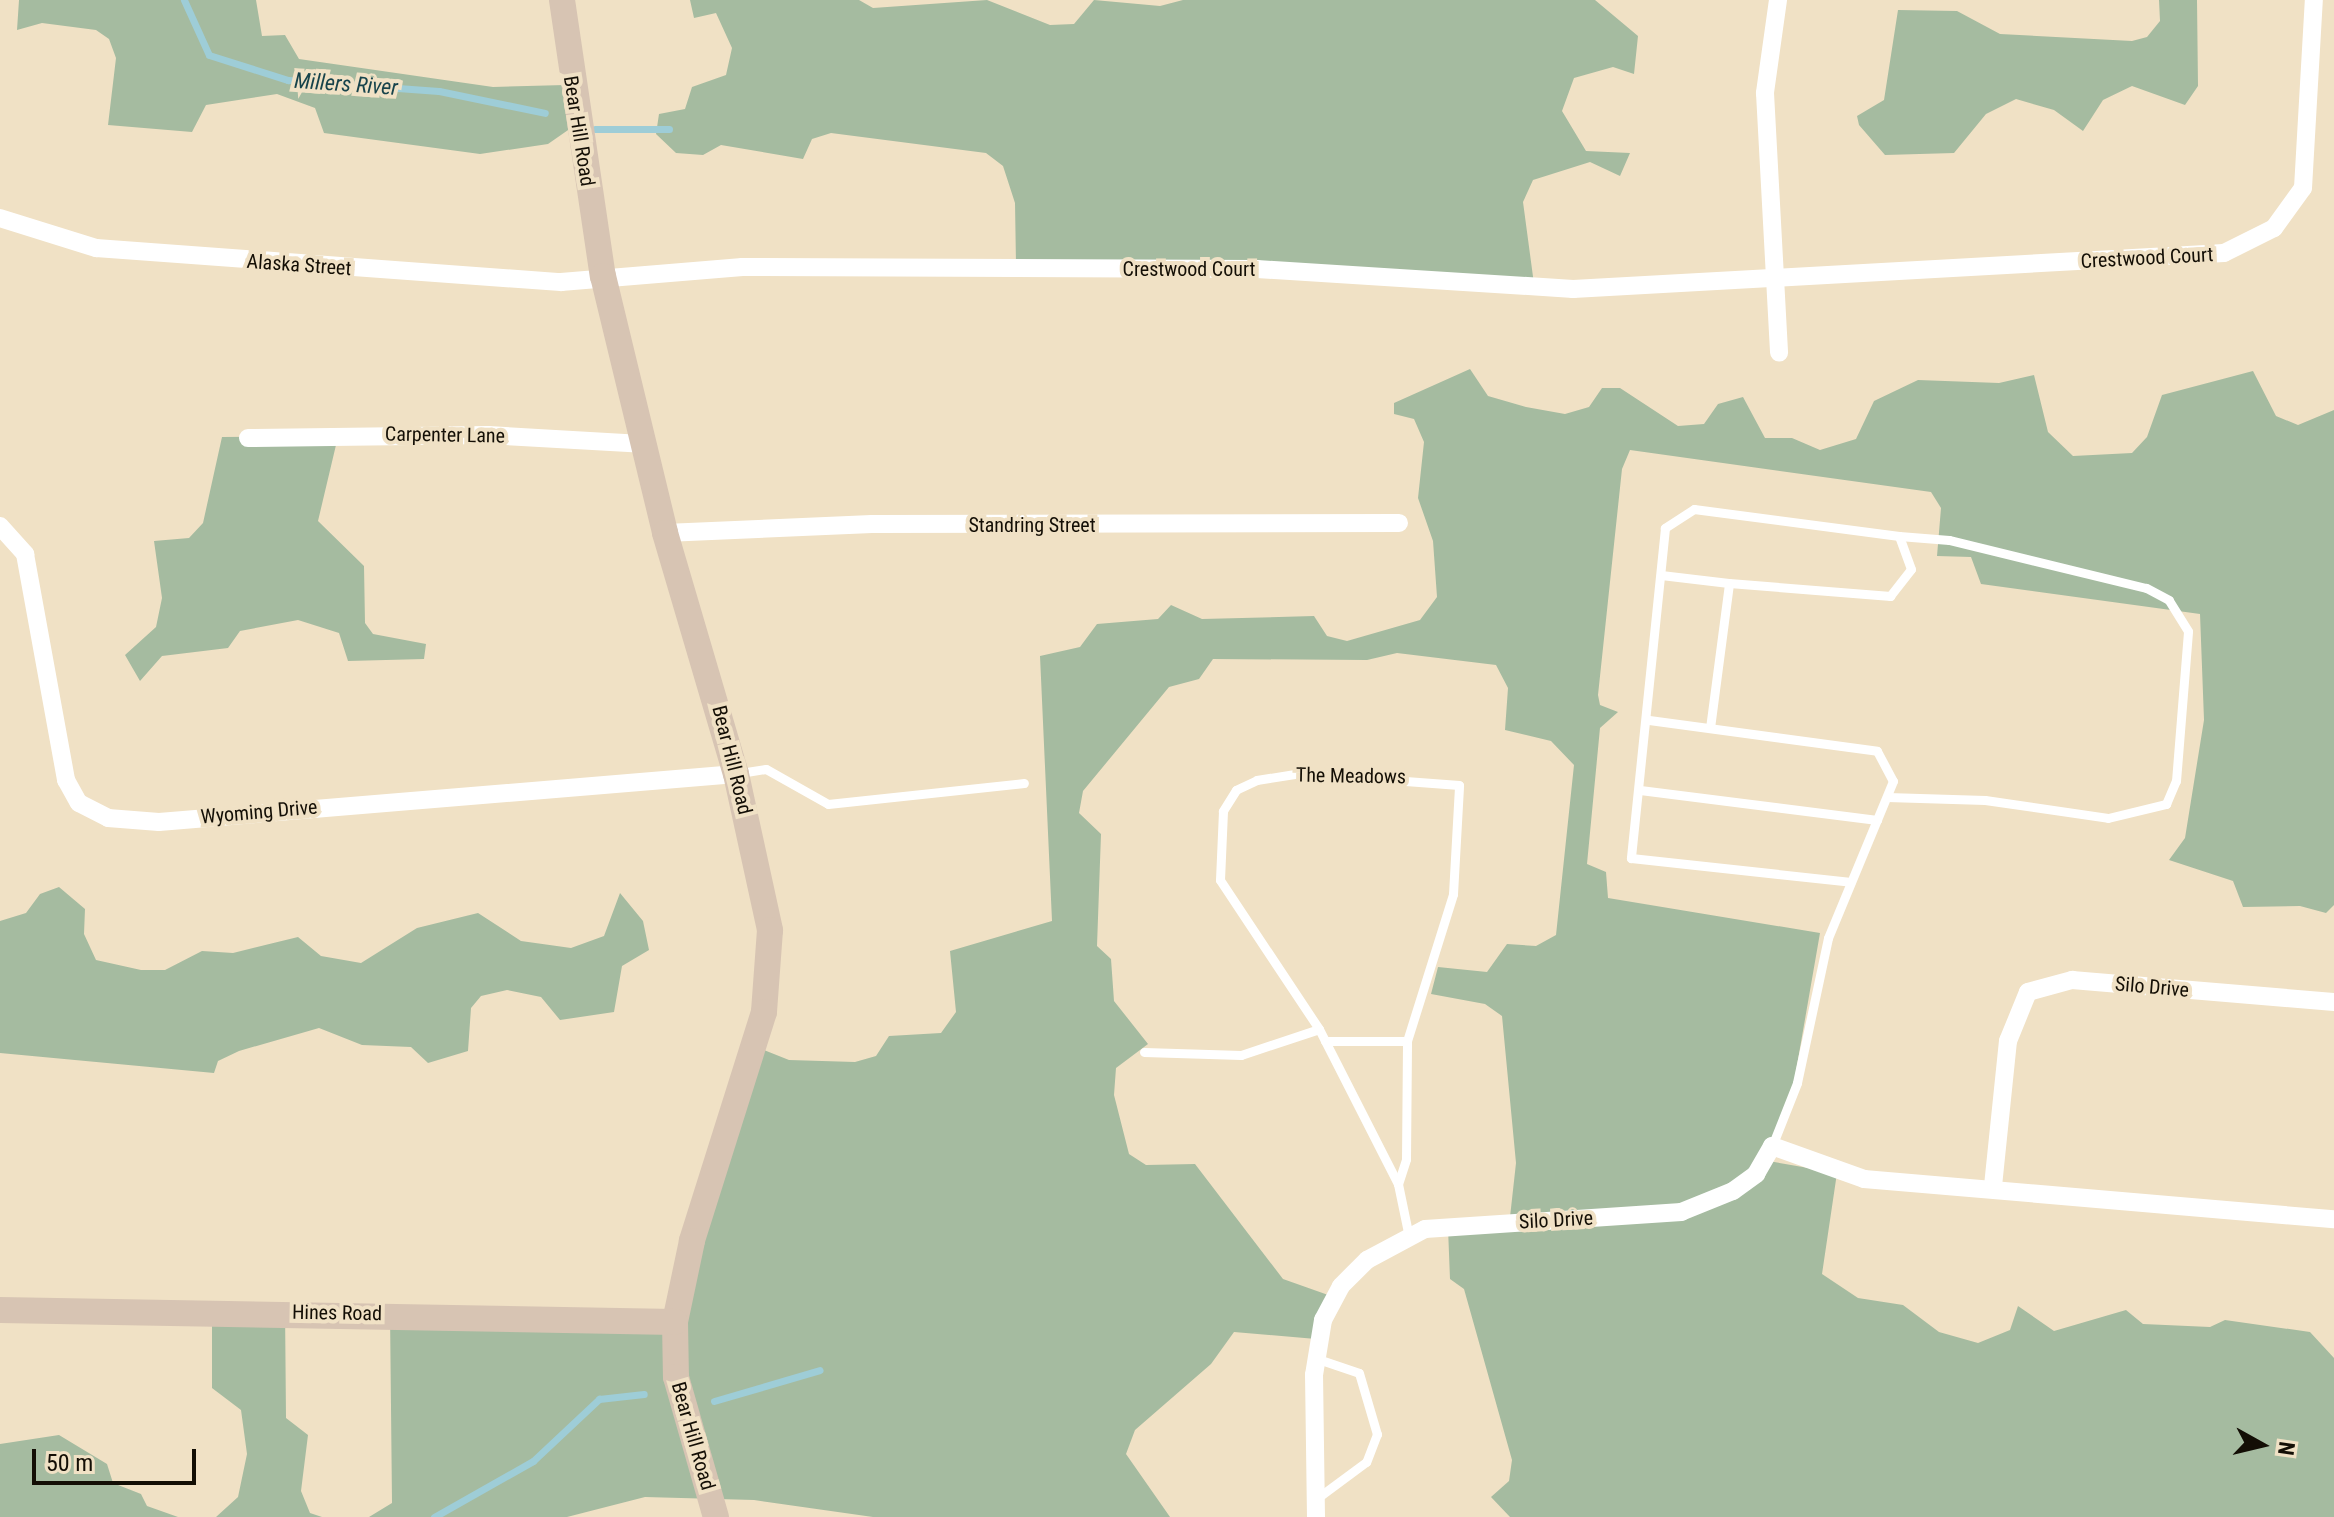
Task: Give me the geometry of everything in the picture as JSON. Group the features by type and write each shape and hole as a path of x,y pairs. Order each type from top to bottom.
{"street":[{"name":"Bear Hill Road","path":"562,0 603,276 665,533 736,774 762,886 771,966 747,1075 692,1241 675,1322 676,1377 716,1517"},
{"path":"1778,0 1765,93 1779,353"},
{"name":"Crestwood Court","path":"603,276 742,267 1257,269 1524,289 1775,279 2195,255 2254,243 2291,211 2303,188 2314,0"},
{"name":"Alaska Street","path":"0,218 96,248 561,282 603,276"},
{"name":"Carpenter Lane","path":"248,438 488,435 642,444"},
{"name":"Standring Street","path":"665,533 872,524 1399,523"},
{"name":"Wyoming Drive","path":"0,526 25,554 66,780 79,803 108,818 159,822 736,774"},
{"name":"Silo Drive","path":"1993,1186 2008,1041 2028,992 2072,980 2334,1002"},
{"path":"1772,1146 1864,1179 1993,1186 2334,1219"},
{"name":"Silo Drive","path":"1316,1508 1315,1358 1341,1286 1409,1237 1445,1226 1681,1212 1733,1191 1756,1174 1772,1146"},
{"name":"Hines Road","path":"0,1310 675,1322"}],"lane":[{"path":"1851,882 1631,858 1649,720 1665,528 1694,509 1949,540 2146,588 2169,600 2188,631 2176,781 2166,804 2108,818 1985,800 1887,797"},
{"path":"1661,575 1890,596 1911,569 1899,536"},
{"path":"1710,728 1729,583"},
{"path":"1649,720 1877,751 1893,781 1828,938 1790,1110 1772,1146"},
{"path":"736,774 766,769 828,804 1024,783"},
{"name":"The Meadows","path":"1398,1184 1406,1159 1407,1041 1453,894 1461,800 1459,785 1450,781 1301,773 1257,780 1236,790 1223,811 1220,880 1319,1029 1398,1184 1409,1237"},
{"path":"1640,790 1877,820"},
{"path":"1144,1052 1241,1055 1319,1029"},
{"path":"1325,1041 1407,1041"},
{"path":"1315,1358 1359,1373 1377,1434 1366,1462 1316,1508"}],"green space":[{"path":"19,0 256,0 262,36 285,35 299,59 493,87 565,85 571,128 548,144 480,154 324,133 315,108 277,94 206,105 192,132 108,125 116,58 109,39 96,30 42,23 17,30"},
{"path":"690,0 859,0 873,8 987,0 1050,25 1074,24 1094,0 1160,6 1183,0 1595,0 1638,36 1634,74 1613,67 1574,78 1562,111 1586,151 1630,153 1620,176 1590,162 1533,180 1523,202 1534,284 1016,264 1015,203 1003,166 986,153 831,133 812,139 803,159 721,145 703,155 676,153 656,134 659,114 685,109 692,87 726,75 732,48 716,13 694,18"},
{"path":"2159,0 2197,0 2198,86 2185,105 2132,86 2103,100 2083,131 2054,110 2016,99 1986,114 1954,153 1885,155 1859,125 1857,116 1884,100 1898,10 1957,11 2000,34 2132,41 2147,37 2160,21"},
{"path":"1470,369 1488,396 1526,407 1565,414 1589,407 1602,388 1620,388 1678,426 1704,424 1718,404 1743,397 1765,438 1792,438 1820,450 1856,439 1874,401 1918,380 1999,383 2034,375 2048,432 2073,456 2132,453 2147,437 2162,395 2253,371 2276,416 2298,425 2334,410 2334,905 2326,913 2300,906 2243,907 2233,881 2169,860 2185,838 2204,720 2200,614 1981,584 1971,557 1937,556 1941,508 1931,492 1630,450 1622,469 1598,695 1600,705 1618,712 1600,728 1587,864 1606,872 1608,898 1820,933 1792,1094 1763,1160 1837,1173 1822,1274 1858,1298 1903,1305 1939,1332 1978,1343 2010,1330 2018,1306 2054,1331 2126,1310 2143,1324 2210,1327 2225,1320 2310,1332 2334,1358 2334,1517 1510,1517 1491,1497 1509,1481 1512,1460 1464,1289 1450,1279 1448,1228 1510,1217 1516,1163 1502,1016 1485,1004 1431,994 1438,967 1487,972 1507,944 1536,946 1556,935 1574,765 1551,741 1505,730 1508,688 1496,665 1397,653 1367,660 1213,659 1199,679 1169,687 1083,791 1079,813 1101,834 1097,946 1111,959 1114,1001 1148,1044 1116,1068 1114,1095 1129,1154 1146,1165 1195,1164 1283,1279 1331,1296 1316,1339 1234,1332 1211,1364 1135,1430 1126,1454 1170,1517 873,1517 754,1500 645,1497 567,1517 369,1517 392,1503 390,1312 666,1317 749,1044 789,1060 855,1062 876,1056 889,1036 941,1033 956,1012 950,951 1052,921 1040,656 1080,647 1097,624 1158,619 1171,605 1202,619 1314,616 1327,636 1347,641 1420,620 1437,597 1433,541 1418,498 1424,442 1414,419 1394,414 1394,403"},
{"path":"320,436 336,445 318,521 364,566 365,623 373,634 426,644 424,659 348,661 339,633 298,620 240,631 228,648 162,656 140,681 125,655 156,627 162,598 154,541 189,538 203,523 222,437"},
{"path":"59,887 85,909 84,934 96,960 141,970 165,970 202,951 233,953 298,937 321,956 361,963 417,928 478,913 521,941 571,948 604,936 620,893 643,921 649,950 622,966 614,1012 560,1020 541,997 507,990 481,996 471,1008 468,1051 428,1063 411,1047 362,1045 319,1028 239,1051 218,1061 214,1073 0,1053 0,921 26,913 40,894"},
{"path":"285,1307 286,1418 308,1435 301,1491 310,1513 322,1517 216,1517 238,1497 247,1454 241,1410 212,1388 212,1311"},
{"path":"59,1435 107,1464 113,1483 141,1494 147,1506 178,1517 0,1517 0,1444"}],"waterway":[{"name":"Millers River","path":"184,0 209,55 288,80 439,91 545,113"},
{"name":"Millers River","path":"595,129 669,129"},
{"path":"714,1401 820,1370"},
{"path":"434,1517 533,1461 599,1399 644,1394"}]}
